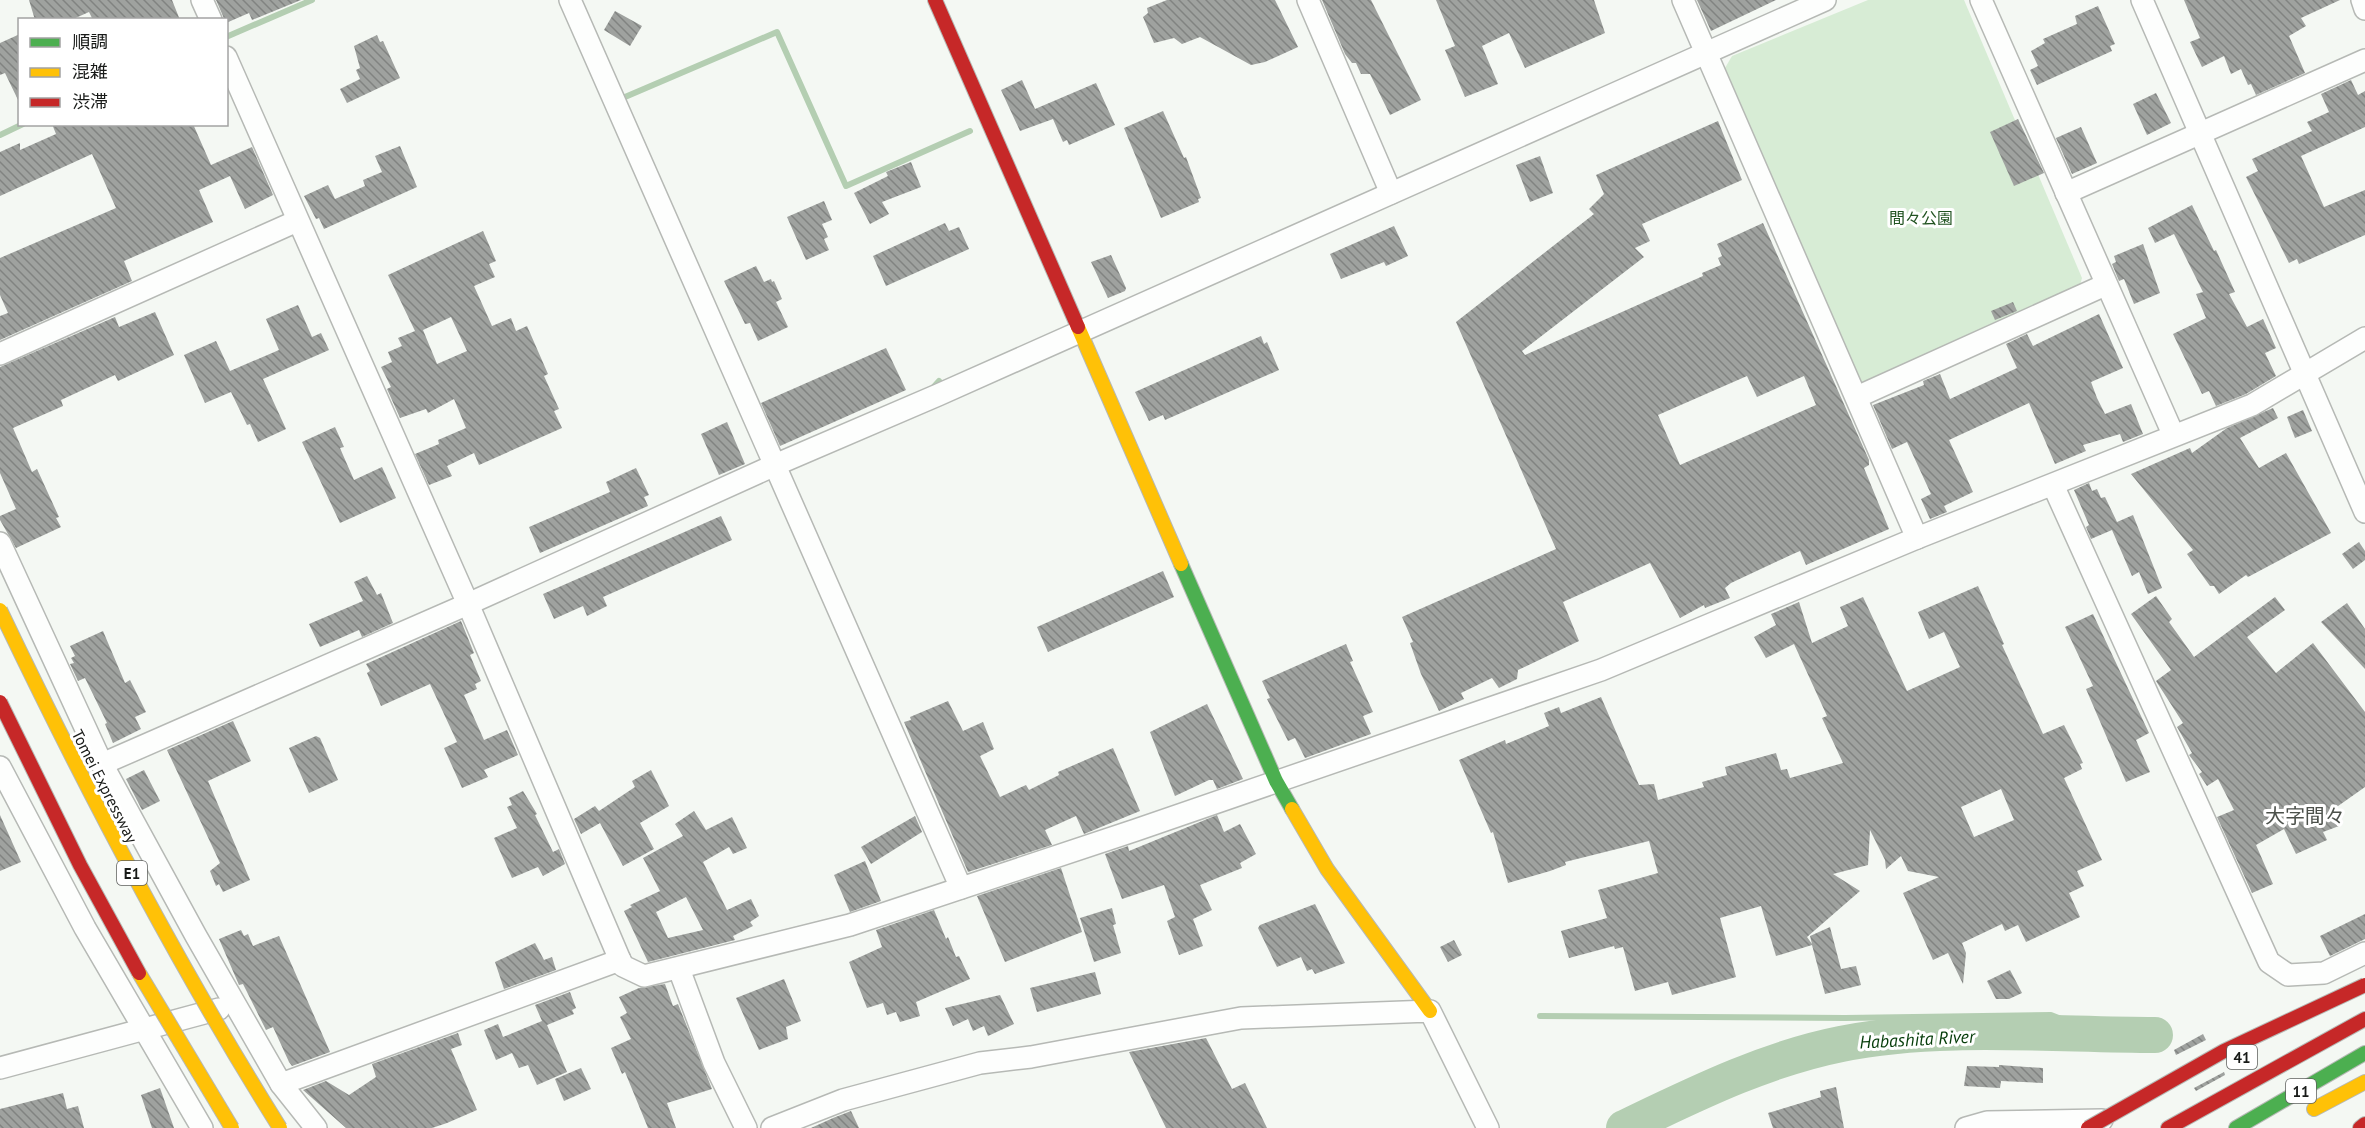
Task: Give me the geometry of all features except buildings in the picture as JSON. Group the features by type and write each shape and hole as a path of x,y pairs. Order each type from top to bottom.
{"main road":[{"path":"935,0 1276,781 1327,869 1430,1011"},
{"name":"Tomei Expressway","path":"0,610 60,735 169,944 280,1128"},
{"name":"E1","path":"0,702 26,758 135,965 232,1128"},
{"path":"2088,1128 2129,1102 2277,1023 2365,986"},
{"name":"41","path":"2203,1079 2365,986"},
{"name":"11","path":"2168,1128 2365,1019"},
{"name":"11","path":"2236,1128 2365,1053"},
{"path":"2301,1117 2365,1082"},
{"path":"2360,1128 2365,1124"}],"street":[{"path":"202,0 210,18"},
{"path":"570,0 961,888"},
{"path":"1308,0 1391,193"},
{"path":"1683,0 1917,538"},
{"path":"102,764 468,604 775,465 1825,0"},
{"path":"1981,0 2105,285 2173,434"},
{"path":"2142,0 2307,374 2365,512"},
{"path":"2362,0 2365,9"},
{"path":"2066,193 2365,60"},
{"path":"228,62 468,604 620,960 623,966 644,976 850,925 1601,670 1917,538 2053,485 2173,434 2252,405 2365,338"},
{"path":"0,354 297,221"},
{"path":"1857,397 2105,285"},
{"path":"2053,485 2269,962 2288,975 2324,973 2365,953"},
{"path":"0,543 102,764 196,936 281,1083 316,1128"},
{"path":"0,767 9,805 146,1029 202,1128"},
{"path":"281,1083 620,960"},
{"path":"679,969 714,1063 746,1128"},
{"path":"0,1068 237,1004"},
{"path":"772,1128 843,1100 980,1063 1031,1057 1241,1018 1430,1011 1488,1128"},
{"path":"1966,1128 1987,1122 2133,1120"}],"green space":[{"name":"間々公園","path":"1868,0 1964,0 2082,278 2079,289 1868,384 1852,381 1725,68 1732,56"}],"waterway":[{"path":"228,36 312,0"},
{"path":"618,100 777,32 846,186 970,131"},
{"path":"0,135 19,126"},
{"path":"930,391 939,381"},
{"path":"1540,1016 1845,1018 2051,1015 2102,1035"},
{"name":"Habashita River","path":"1624,1128 1757,1068 1841,1044 1878,1038 1956,1032 2155,1035"}],"traffic: fast":[{"path":"1181,564 1276,781 1292,809"},
{"path":"2236,1128 2365,1053"}],"traffic: slow":[{"path":"1078,327 1181,564"},
{"path":"0,610 132,873 204,1002 280,1128"},
{"path":"1292,809 1327,869 1430,1011"},
{"path":"139,973 232,1128"},
{"path":"2314,1109 2365,1082"}],"traffic: jam":[{"path":"935,0 1078,327"},
{"path":"0,702 80,865 139,973"},
{"path":"2088,1128 2224,1051 2365,985"},
{"path":"2168,1128 2365,1019"},
{"path":"2360,1128 2365,1124"}],"district":[{"name":"大字間々","path":"2305,816"}]}
